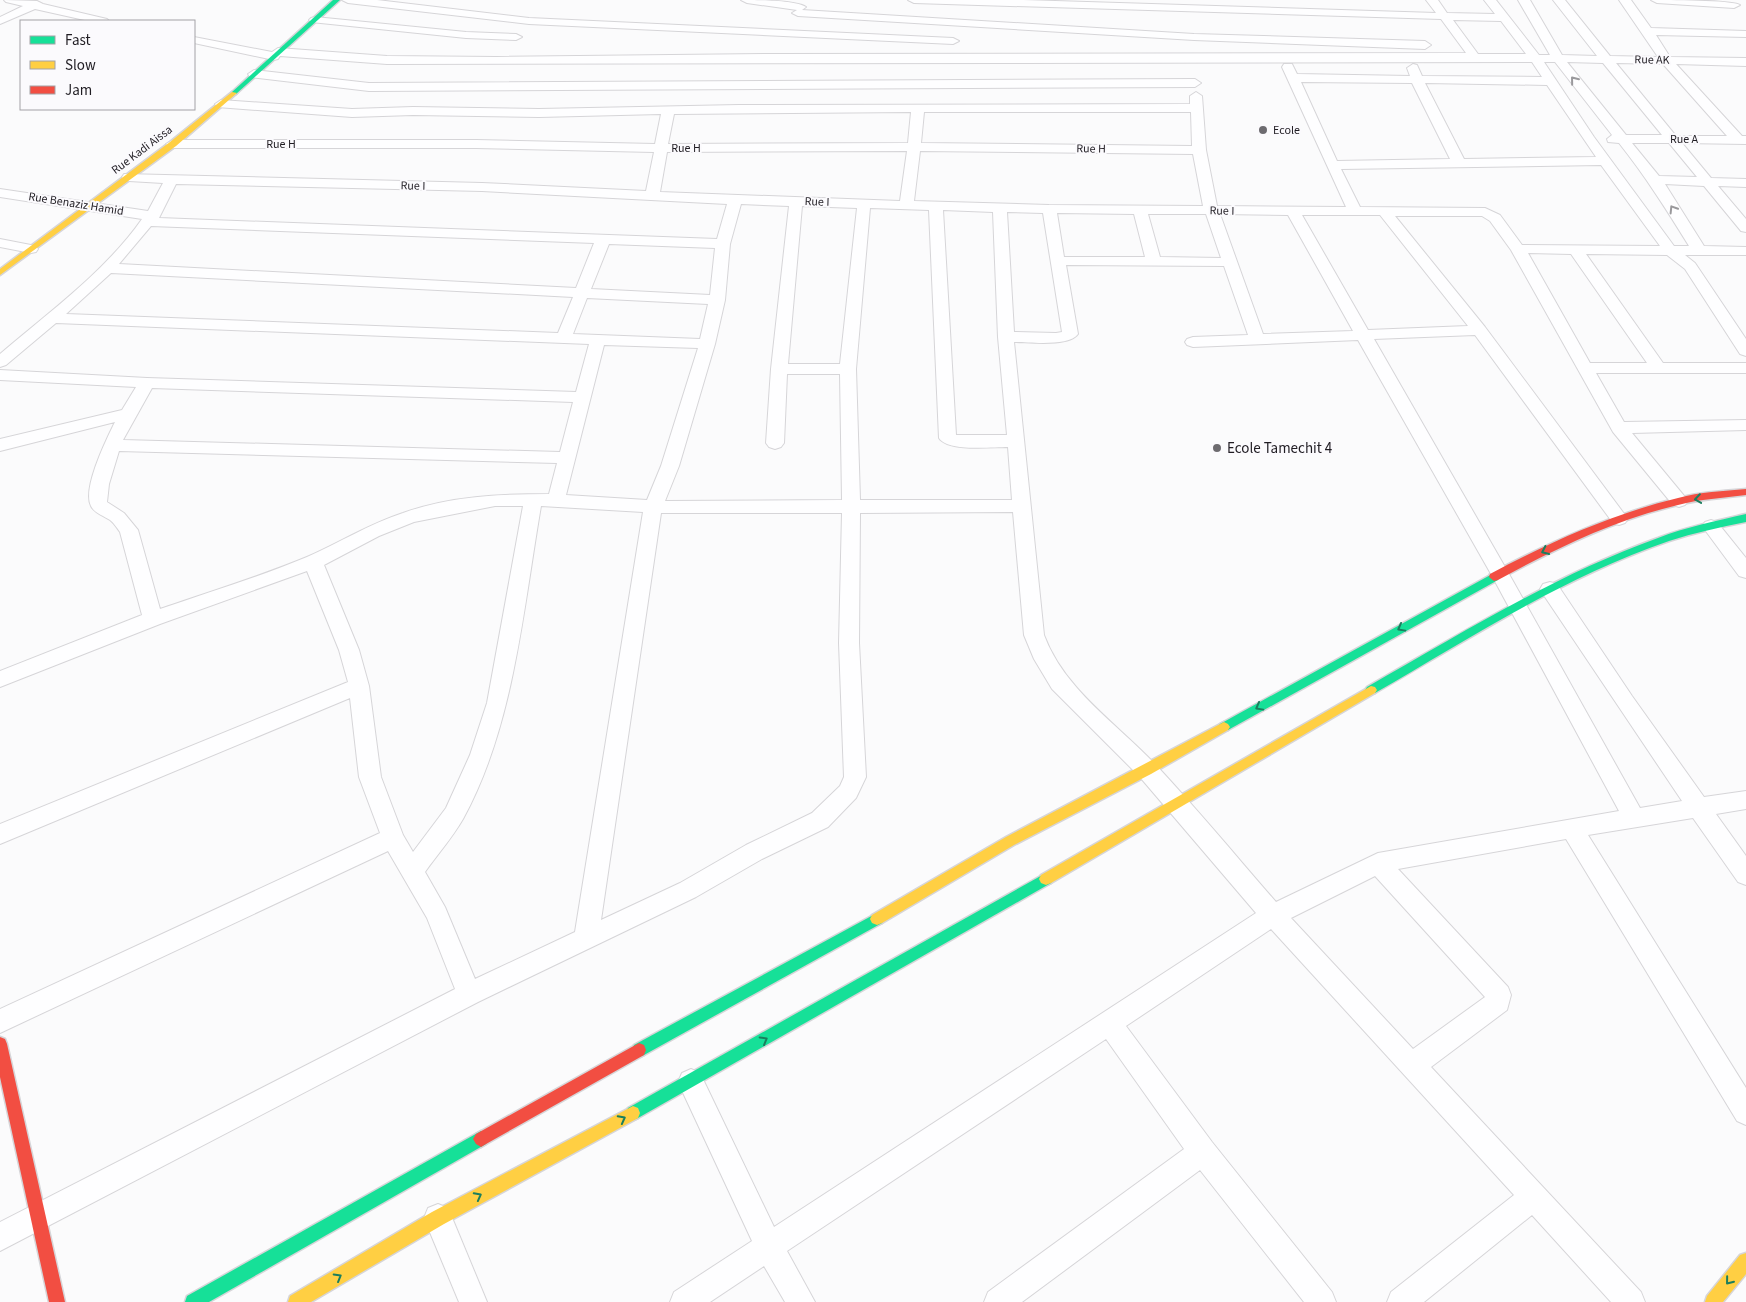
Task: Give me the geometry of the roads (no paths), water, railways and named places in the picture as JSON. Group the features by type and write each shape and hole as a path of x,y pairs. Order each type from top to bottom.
{"main road":[{"name":"Rue Kadi Aissa","path":"0,273 173,144 221,104 337,0"},
{"path":"193,1302 666,1035 884,915 1010,841 1147,770 1500,574 1545,551 1619,519 1679,501 1746,492"},
{"path":"296,1302 438,1218 690,1082 1176,805 1301,729 1518,607 1624,554 1652,543 1746,518"},
{"path":"0,1044 57,1302"},
{"path":"1713,1302 1746,1261"}],"street":[{"path":"10,0 99,20"},
{"path":"0,21 44,0"},
{"path":"348,0 529,21 953,41"},
{"path":"748,0 952,23 1038,44"},
{"path":"914,0 1044,2 1505,18"},
{"path":"1349,0 1376,43 1388,58"},
{"path":"1432,0 1475,57"},
{"path":"1490,0 1536,59 1589,139 1670,250 1690,266 1746,351"},
{"path":"1524,0 1557,59 1655,180 1699,250"},
{"path":"1559,0 1606,60 1746,228"},
{"path":"1625,0 1648,31 1666,61 1742,140"},
{"path":"1657,0 1737,11 1746,2"},
{"path":"953,2 953,41 966,108"},
{"path":"1038,44 1044,2"},
{"path":"739,109 750,85 786,33 801,7"},
{"path":"315,20 466,35 516,37"},
{"path":"496,61 529,21"},
{"path":"1648,31 1746,34"},
{"path":"195,40 276,54 388,60 496,61 657,73 750,85 958,71 1038,44 1194,37 1467,46"},
{"path":"1194,37 1194,83 1199,150 1211,210 1257,340"},
{"name":"Rue AK","path":"1038,44 1194,58 1475,57 1746,62"},
{"path":"254,74 369,87 657,73 768,58 958,71 1194,83"},
{"path":"1284,58 1355,211"},
{"path":"1409,58 1416,78 1459,163"},
{"path":"369,87 388,60"},
{"path":"652,196 660,148 661,111 657,73"},
{"path":"1293,78 1551,81"},
{"path":"221,104 352,113 739,109 1197,108"},
{"path":"907,204 912,147 918,109"},
{"path":"327,144 352,113"},
{"name":"Rue A","path":"1589,139 1742,140"},
{"name":"Rue H","path":"173,144 476,144 660,148 912,147 1199,150"},
{"path":"1332,165 1606,161"},
{"name":"Rue I","path":"129,177 172,180 482,187 735,200 1000,208 1293,212 1485,212 1496,218 1518,250"},
{"path":"0,362 106,268 150,219 172,180"},
{"path":"1655,180 1746,183"},
{"name":"Rue Benaziz Hamid","path":"0,193 90,206 150,219 722,244"},
{"path":"586,938 653,507 670,466 707,344 717,300 722,244 735,200"},
{"path":"775,444 796,201"},
{"path":"0,1237 469,994 688,890 754,852 820,820 848,792 855,777 849,643 851,506 848,369 864,203"},
{"path":"936,205 948,438 954,441 1016,442"},
{"path":"1000,208 1006,337 1034,636 1041,654 1059,682 1147,770 1273,915 1631,1302"},
{"path":"1006,337 1057,338 1070,334 1049,209"},
{"path":"1140,210 1154,262"},
{"path":"1384,211 1479,330 1619,519"},
{"path":"1293,212 1500,574 1634,817"},
{"path":"564,338 603,240"},
{"path":"0,243 31,249"},
{"path":"1679,501 1619,428 1518,250 1746,251"},
{"path":"1576,250 1658,368"},
{"path":"1690,266 1699,250"},
{"path":"1058,261 1230,262"},
{"path":"106,268 717,300"},
{"path":"50,318 707,344"},
{"path":"1193,342 1479,330"},
{"path":"556,500 598,339"},
{"path":"1586,368 1746,368"},
{"path":"780,369 848,369"},
{"path":"0,375 147,383 583,397"},
{"path":"147,383 127,414 112,446 98,491 99,505 118,517 129,530 153,619"},
{"path":"0,445 127,414"},
{"path":"1619,428 1746,425"},
{"path":"112,446 567,458"},
{"path":"0,679 153,619 313,562 373,532 410,517 495,500 556,500 653,507 1022,506"},
{"path":"412,871 454,814 482,755 497,703 533,501"},
{"path":"1711,526 1746,571"},
{"path":"313,562 349,650 359,686 370,777 392,838 437,914 469,994"},
{"path":"1550,590 1698,808 1746,875"},
{"path":"0,834 359,686"},
{"path":"684,1302 1273,915 1378,863 1634,817 1746,800"},
{"path":"1572,828 1746,1112"},
{"path":"0,1021 392,838"},
{"path":"1378,863 1499,995 1498,1002 1412,1065"},
{"path":"1109,1023 1202,1152 1322,1302"},
{"path":"690,1082 769,1247 800,1302"},
{"path":"998,1302 1202,1152"},
{"path":"1401,1302 1534,1197"},
{"path":"438,1218 472,1302"}],"place":[{"name":"Ecole","path":"1263,130"},
{"name":"Ecole Tamechit 4","path":"1217,448"}]}
